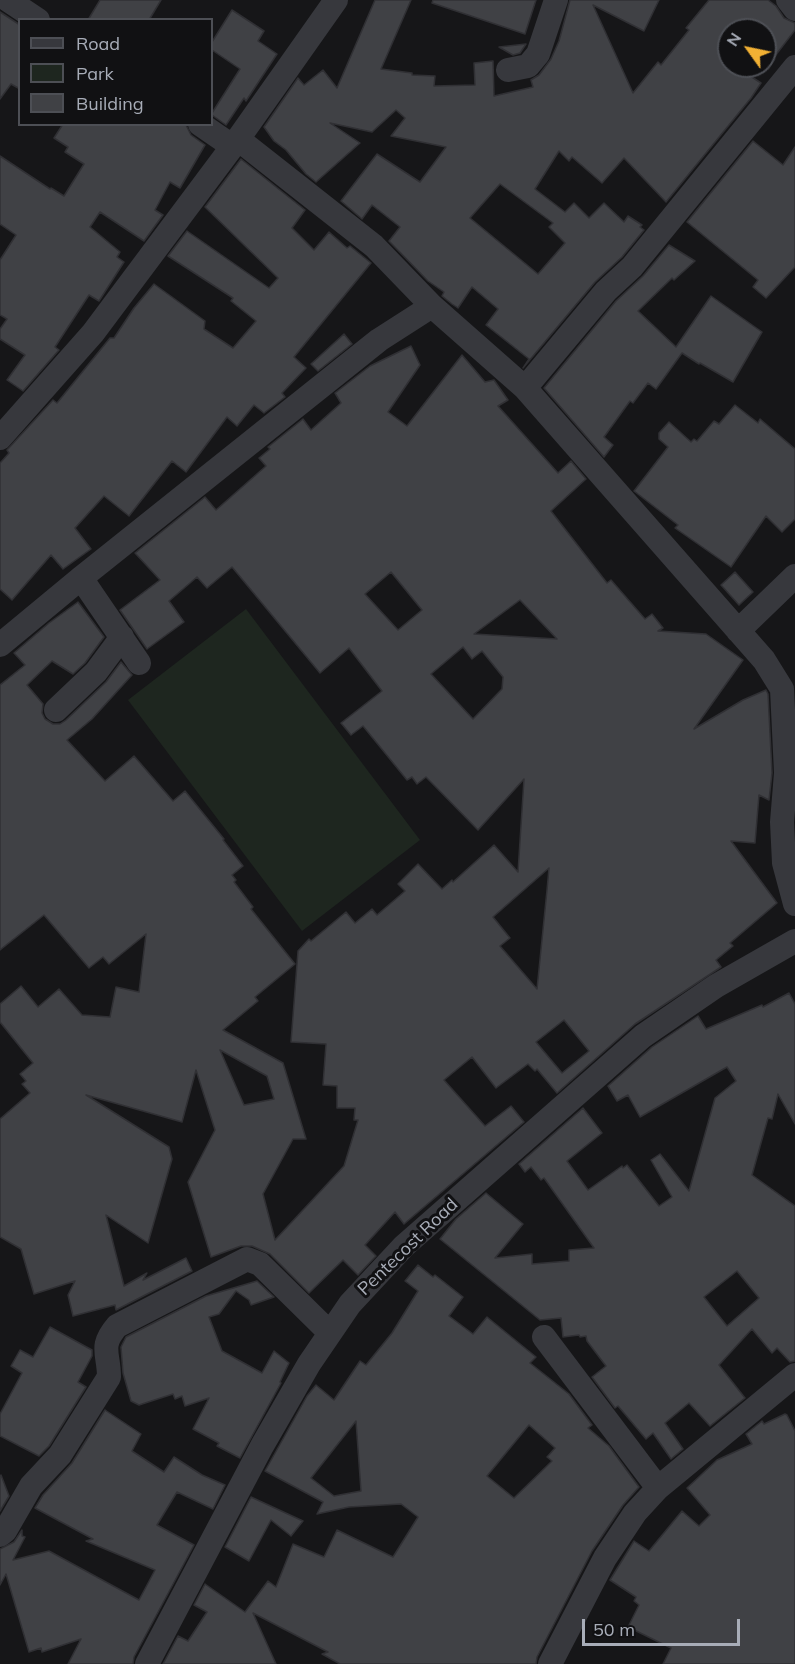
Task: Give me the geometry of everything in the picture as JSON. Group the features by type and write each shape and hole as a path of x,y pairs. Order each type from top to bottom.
{"street":[{"path":"8,0 35,18"},
{"path":"0,438 93,333 235,142 336,0"},
{"path":"508,70 528,66 538,54 556,0"},
{"path":"788,0 795,9"},
{"path":"525,388 606,291 632,267 795,67"},
{"path":"204,126 235,142 374,246 432,306 525,388 764,660 782,689 786,773 782,822 784,863 795,904"},
{"path":"0,645 379,340 432,306"},
{"path":"738,631 795,576"},
{"path":"81,578 139,663"},
{"path":"56,710 96,672 122,637"},
{"name":"Pentecost Road","path":"147,1664 262,1446 309,1364 350,1304 404,1246 643,1036 716,986 795,941"},
{"path":"0,1535 5,1531 31,1486 60,1455 109,1377 109,1362 105,1348 108,1336 117,1326 247,1259 260,1264 330,1333"},
{"path":"544,1337 658,1488"},
{"path":"550,1664 605,1558 635,1513 658,1488 795,1375"}],"green space":[{"path":"246,609 420,840 302,931 128,700"}],"building":[{"path":"100,0 161,0 150,18 89,18"},
{"path":"375,0 411,0 381,69 412,73 412,75 435,76 434,86 475,85 474,63 493,61 494,96 533,87 531,80 539,75 551,59 559,41 570,0 659,0 644,31 593,5 633,93 658,62 661,65 689,30 686,28 709,0 768,0 776,6 784,18 795,23 795,30 777,53 777,18 717,18 717,78 753,78 761,83 666,202 624,158 602,183 572,157 569,161 559,151 535,189 565,212 574,203 589,218 604,203 624,222 628,216 642,225 640,227 644,230 622,257 595,282 523,368 529,359 486,325 498,309 472,287 458,308 452,304 442,296 444,292 428,281 389,241 400,227 372,205 362,219 341,201 377,154 420,182 446,147 391,136 405,118 396,110 372,132 330,123 360,143 316,182 306,174 286,150 274,141 264,127 298,78 304,85 323,70 337,88","holes":["500,184 553,223 549,227 565,243 538,274 470,218"]},
{"path":"433,0 536,0 525,34 432,3"},
{"path":"232,10 264,31 258,41 277,54 246,101 244,98 226,125 213,116 213,111 240,69 213,51 213,40"},
{"path":"0,12 18,24 18,88 11,84 0,99"},
{"path":"526,44 520,53 513,55 499,47"},
{"path":"62,126 186,126 191,135 205,145 180,188 170,182 155,210 163,215 144,241 100,212 90,227 120,252 117,257 124,262 99,301 89,295 55,347 59,350 23,391 7,380 25,355 0,339 0,329 7,319 0,315 0,260 16,235 0,224 0,156 64,196 84,164 65,152 68,147 54,138"},
{"path":"753,141 783,165 795,147 795,267 766,298 753,287 758,280 687,222"},
{"path":"241,159 305,210 292,228 314,250 329,232 347,248 350,246 371,263 294,357 306,368 282,393 285,397 264,413 254,405 237,426 227,417 186,472 172,461 129,516 104,496 75,528 91,549 63,569 51,555 12,600 0,589 0,463 9,453 7,450 53,400 57,403 110,338 114,338 154,284 205,321 204,329 233,348 256,321 231,301 233,298 168,256 187,231 269,288 278,278 205,207"},
{"path":"669,245 695,261 674,280 672,278 638,311 676,347 711,296 762,332 733,382 682,353 656,389 648,383 633,403 630,401 604,437 613,445 604,457 544,388 616,301 643,276"},
{"path":"344,334 352,344 318,371 311,364"},
{"path":"411,346 420,365 388,412 407,426 462,355 485,382 494,380 508,400 498,406 558,473 571,461 586,479 551,511 607,583 611,580 645,619 652,614 663,628 658,631 706,634 743,660 694,729 743,700 766,690 772,773 769,800 759,795 755,843 731,841 777,903 730,943 733,946 716,960 721,967 635,1024 557,1093 537,1069 535,1071 528,1064 496,1088 472,1057 444,1080 485,1126 511,1106 524,1122 404,1224 395,1212 365,1245 376,1256 358,1275 343,1260 309,1293 270,1254 252,1246 241,1246 211,1257 188,1182 215,1130 196,1070 182,1122 86,1095 169,1147 172,1159 148,1243 106,1215 124,1286 147,1273 143,1280 186,1258 192,1271 116,1310 115,1305 73,1316 68,1295 75,1281 34,1294 21,1249 0,1237 0,1119 30,1093 22,1084 26,1081 20,1074 33,1063 0,1022 0,1004 21,986 38,1007 59,989 82,1015 110,1017 116,987 139,992 146,934 109,964 103,957 89,968 44,915 0,950 0,685 25,665 14,653 78,602 104,637 85,663 73,674 52,661 27,685 43,704 42,713 45,719 53,724 60,724 66,720 106,682 121,662 132,675 92,719 67,740 105,781 134,756 173,801 185,791 243,866 232,875 236,880 234,882 253,907 251,909 295,964 255,997 258,1001 223,1030 283,1063 306,1139 293,1139 263,1194 275,1240 344,1166 358,1120 354,1120 355,1108 337,1108 337,1086 323,1085 326,1044 291,1042 298,951 309,939 311,941 346,912 355,923 372,909 377,915 405,891 398,884 418,864 442,889 494,845 518,872 524,779 478,830 426,777 417,784 412,777 407,780 363,726 351,735 341,723 382,691 349,648 320,673 232,567 207,588 197,577 169,601 184,622 147,649 120,610 160,580 135,553 205,497 216,510 266,466 259,458 270,449 268,447 303,419 311,430 341,403 335,393 370,366","holes":["391,572 422,610 398,630 365,594","520,600 557,639 474,634","463,647 472,659 482,651 503,677 502,689 473,719 431,674","549,868 537,989 500,946 510,938 493,917","564,1020 589,1051 562,1073 536,1042","220,1050 267,1076 274,1099 244,1105"]},
{"path":"735,405 758,423 760,419 795,449 795,519 782,532 766,516 731,567 675,528 678,525 634,491 668,447 659,439 659,433 669,422 691,442 694,439 697,441 714,421 719,424"},
{"path":"735,572 753,592 739,605 721,585"},
{"path":"789,993 795,1004 795,1124 778,1094 772,1119 768,1118 752,1175 795,1206 795,1361 790,1362 777,1348 772,1353 752,1329 719,1365 745,1398 710,1426 689,1403 665,1423 683,1449 671,1459 653,1433 646,1439 618,1406 615,1408 592,1377 606,1366 587,1341 586,1336 563,1337 561,1318 540,1320 440,1239 456,1219 486,1193 523,1224 495,1258 532,1254 532,1264 569,1261 569,1250 594,1248 544,1178 541,1180 531,1167 525,1172 519,1164 583,1108 602,1133 567,1161 588,1190 622,1166 623,1168 627,1165 659,1206 672,1197 651,1160 660,1154 689,1191 715,1098 736,1081 727,1067 640,1117 628,1095 617,1101 608,1086 652,1047 698,1016 706,1029 762,1005 763,1007","holes":["737,1271 759,1298 727,1326 704,1297"]},
{"path":"418,1265 463,1297 449,1316 473,1334 487,1317 536,1357 530,1363 569,1394 592,1425 588,1428 609,1446 639,1487 623,1505 592,1551 537,1657 536,1664 340,1664 322,1654 328,1652 253,1613 276,1664 163,1664 178,1636 188,1641 207,1612 194,1605 205,1584 245,1612 268,1581 276,1587 293,1544 324,1557 337,1530 393,1557 418,1517 401,1504 349,1507 317,1514 323,1502 265,1471 307,1396 316,1385 334,1400 360,1361 366,1365 392,1333 418,1291 405,1281","holes":["356,1421 361,1491 334,1496 311,1478","529,1425 555,1448 547,1457 552,1461 514,1498 487,1476"]},
{"path":"257,1281 274,1297 251,1305 249,1300 236,1291 219,1314 209,1317 222,1351 262,1373 274,1351 289,1363 281,1383 240,1458 217,1446 219,1443 193,1429 209,1398 185,1406 182,1396 175,1399 173,1394 139,1405 131,1401 123,1373 121,1347 126,1337 206,1296"},
{"path":"50,1327 92,1350 92,1356 78,1382 86,1387 49,1446 39,1456 0,1436 0,1414 22,1373 11,1366 20,1350 33,1357"},
{"path":"105,1410 141,1434 132,1451 164,1472 174,1457 202,1475 225,1485 213,1509 177,1492 157,1525 194,1545 134,1657 133,1664 68,1664 81,1639 42,1652 41,1648 29,1652 6,1574 0,1585 0,1549 14,1542 22,1530 22,1536 25,1537 13,1560 49,1551 139,1600 155,1570 86,1541 93,1539 35,1508 43,1495 72,1463"},
{"path":"785,1414 795,1431 795,1664 663,1664 671,1648 628,1627 639,1605 634,1601 636,1597 610,1580 634,1541 649,1551 682,1511 699,1526 710,1515 687,1488 717,1460 752,1444 746,1434 762,1421 764,1424"},
{"path":"0,1476 9,1496 0,1511"},
{"path":"251,1497 303,1521 291,1536 271,1520 249,1561 225,1547"}]}
